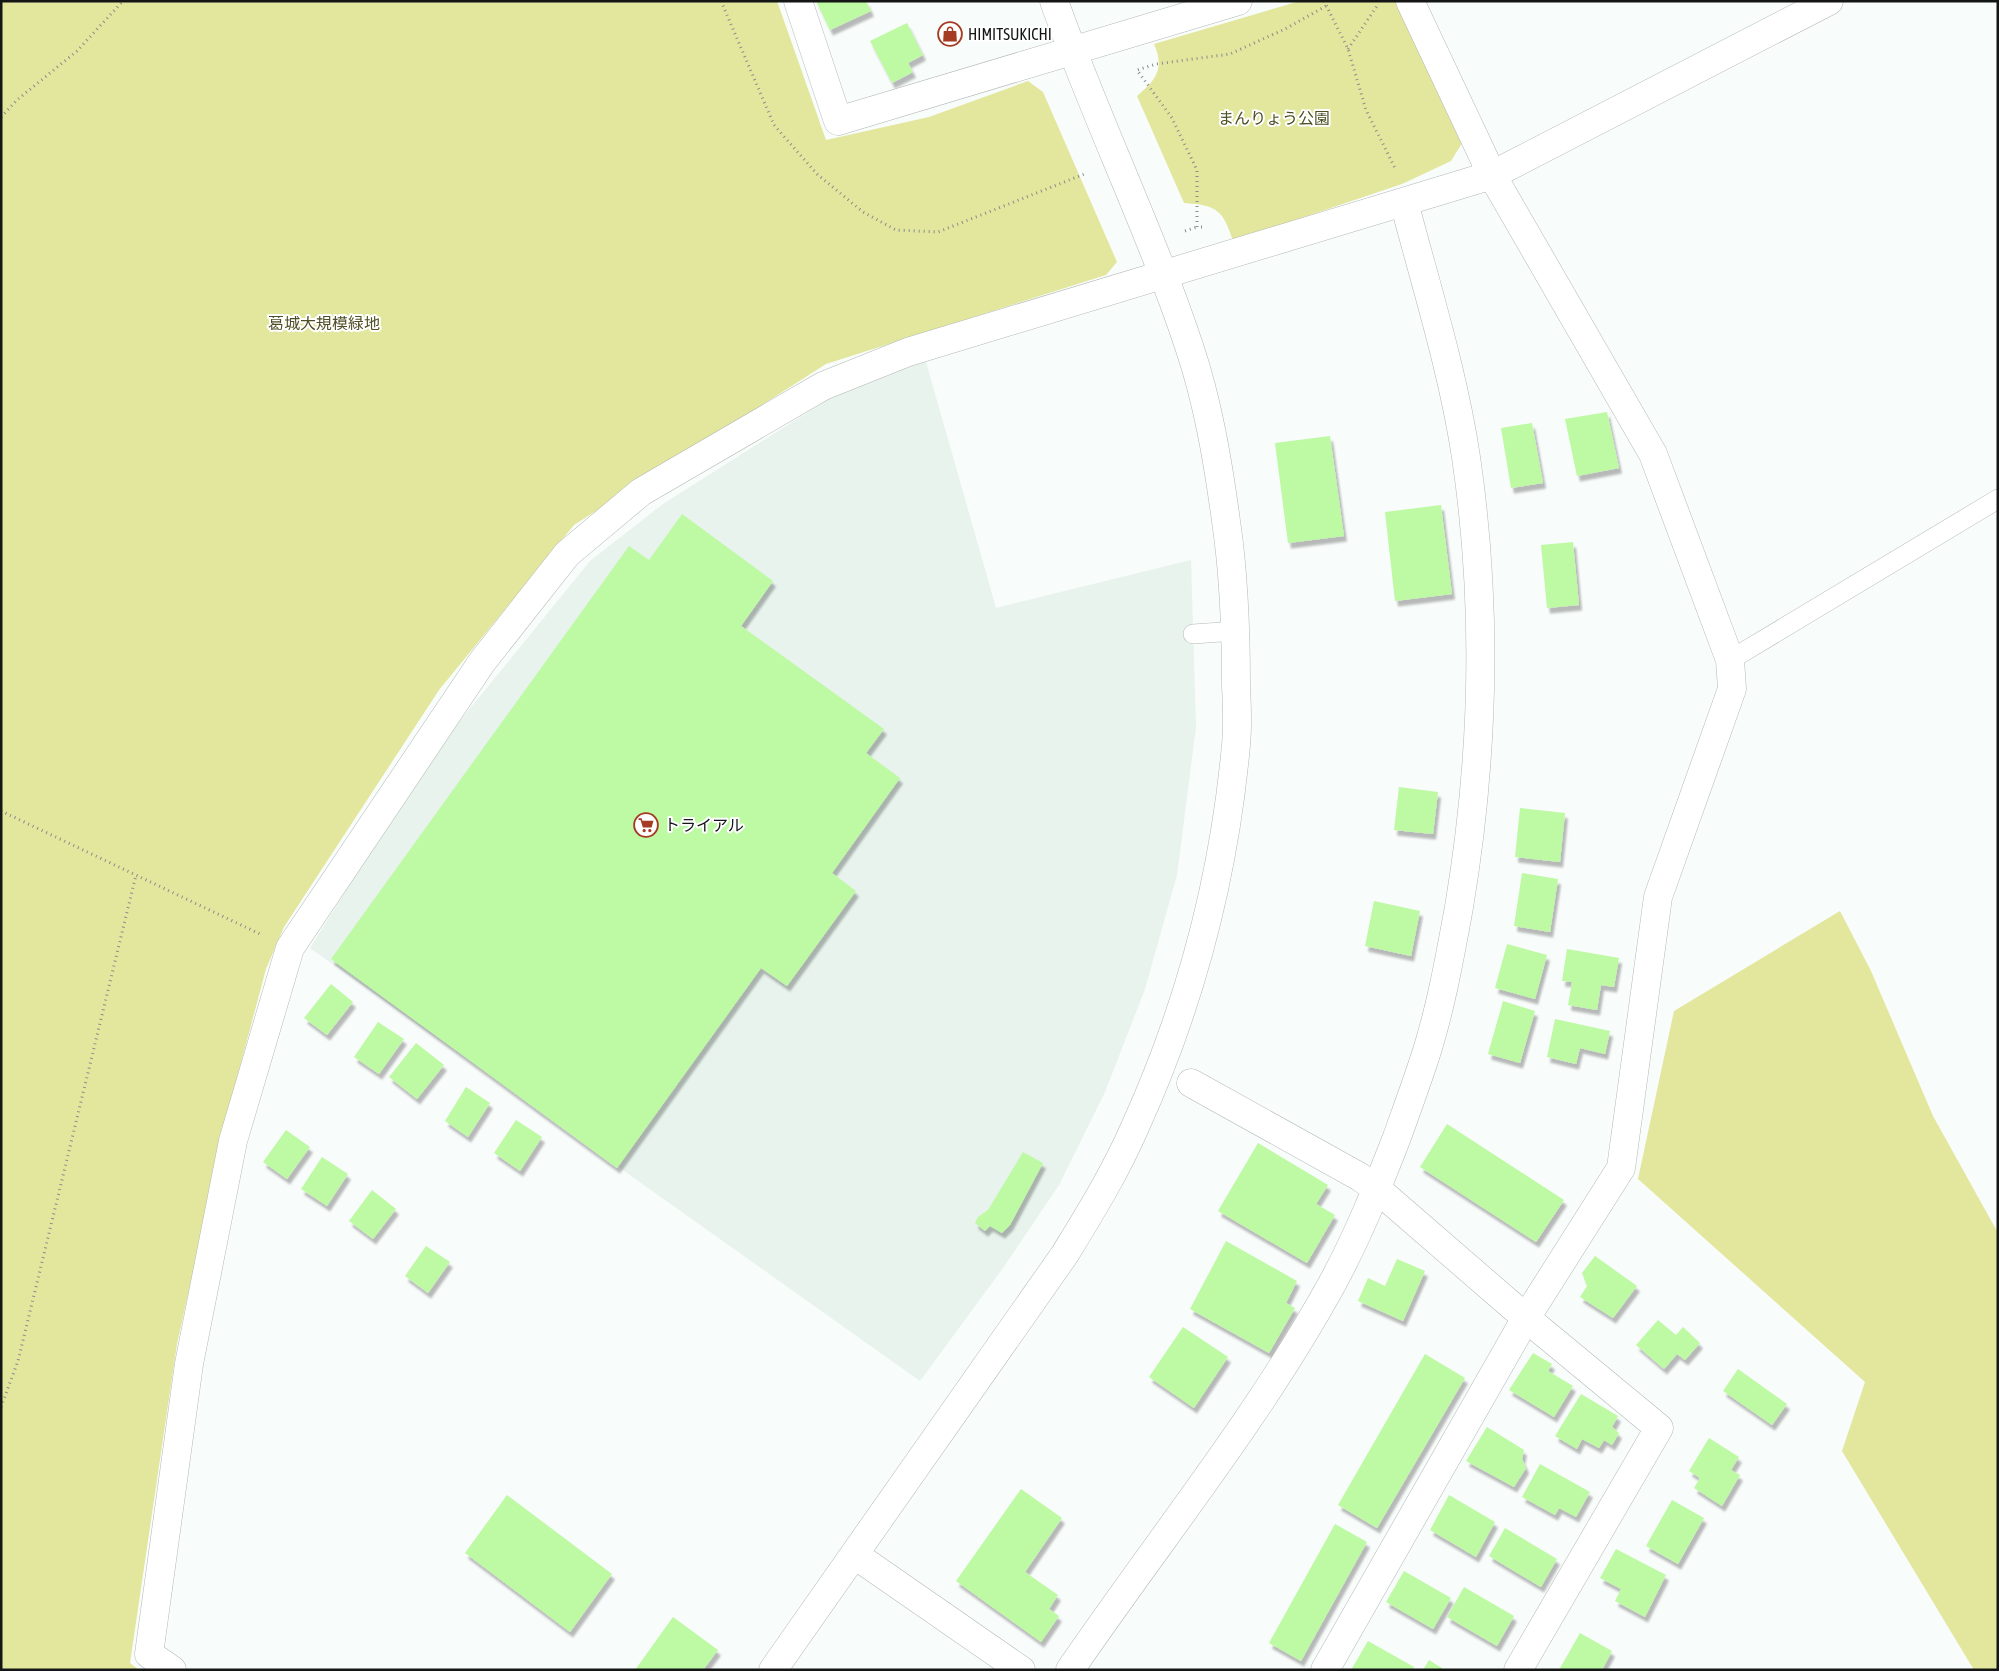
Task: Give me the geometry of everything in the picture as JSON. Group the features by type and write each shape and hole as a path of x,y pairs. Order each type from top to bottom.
{"street":[{"path":"798,1 838,121 1238,1"},
{"path":"773,1670 1065,1254 1100,1197 1130,1138 1160,1068 1194,970 1214,891 1226,830 1237,741 1236,631 1231,557 1220,478 1208,412 1190,348 1163,276 1072,52 1054,1"},
{"path":"1325,1670 1526,1318 1621,1168 1658,897 1732,688 1730,660 1653,454 1492,175 1410,1"},
{"path":"172,1670 149,1654 189,1364 232,1141 290,948 482,662 567,554 641,492 823,386 908,352 1492,175 1829,1"},
{"path":"1070,1670 1277,1378 1334,1280 1377,1189 1427,1052 1451,953 1468,853 1479,736 1481,676 1475,523 1465,451 1450,379 1404,202"},
{"path":"1191,1084 1360,1177 1377,1189 1526,1318 1659,1428 1518,1670"},
{"path":"855,1555 1015,1668"}],"lane":[{"path":"1730,660 1998,499"},
{"path":"1193,634 1236,631"}],"path":[{"path":"1,117 17,100 76,51 123,1"},
{"path":"722,1 774,125 817,174 864,212 896,230 938,232 1090,172"},
{"path":"1324,1 1348,49 1366,110 1398,175 1404,202"},
{"path":"1348,49 1380,1"},
{"path":"1196,227 1197,170 1172,118 1137,70 1156,64 1230,54 1285,29 1326,6"},
{"path":"1182,232 1205,226"},
{"path":"1,811 290,948"},
{"path":"1,1408 18,1361 136,875"}],"shaded area":[{"path":"924,355 996,608 1191,560 1196,727 1177,875 1145,989 1105,1092 1059,1185 1003,1268 920,1381 310,948 425,764 590,561 663,504 832,397"}],"green space":[{"name":"葛城大規模緑地","path":"1,1 777,1 826,140 929,117 1028,81 1043,92 1117,262 1106,275 826,364 574,525 439,690 284,927 266,969 230,1104 177,1344 130,1663 139,1670 1,1670"},
{"name":"まんりょう公園","path":"1300,1 1399,1 1464,140 1451,161 1402,184 1233,241 1226,222 1217,211 1204,205 1184,203 1137,96 1149,85 1157,73 1159,60 1154,44"},
{"path":"1840,911 1871,971 1933,1116 1998,1233 1998,1670 1974,1670 1842,1451 1865,1382 1638,1179 1674,1011"}],"building":[{"path":"816,1 866,1 871,11 830,30"},
{"path":"907,23 923,55 908,63 913,72 892,83 870,41"},
{"path":"1607,412 1619,468 1577,476 1565,419"},
{"path":"1532,423 1543,483 1511,488 1501,428"},
{"path":"1330,436 1344,536 1288,543 1275,443"},
{"path":"1441,505 1452,594 1395,601 1385,512"},
{"name":"トライアル","path":"682,514 773,581 741,626 884,729 866,753 900,778 832,873 856,891 787,986 761,968 617,1168 331,959 629,546 649,560"},
{"path":"1573,542 1579,605 1547,608 1541,545"},
{"path":"1399,787 1438,792 1433,834 1394,830"},
{"path":"1520,808 1565,813 1560,862 1515,857"},
{"path":"1522,873 1558,879 1550,932 1514,926"},
{"path":"1374,901 1420,911 1411,956 1365,946"},
{"path":"1507,944 1547,955 1535,999 1495,988"},
{"path":"1567,949 1619,958 1614,987 1601,985 1597,1010 1568,1005 1572,982 1562,981"},
{"path":"331,984 353,1002 327,1035 304,1018"},
{"path":"1503,1001 1535,1011 1520,1063 1488,1054"},
{"path":"1555,1019 1610,1031 1605,1054 1580,1048 1576,1064 1547,1057"},
{"path":"378,1022 404,1039 379,1074 354,1057"},
{"path":"416,1043 444,1065 417,1099 389,1077"},
{"path":"466,1087 490,1103 468,1137 445,1121"},
{"path":"516,1120 542,1137 520,1171 494,1153"},
{"path":"1447,1124 1564,1200 1536,1242 1420,1167"},
{"path":"286,1130 310,1147 287,1179 263,1162"},
{"path":"1258,1143 1328,1185 1316,1204 1335,1215 1307,1263 1218,1211"},
{"path":"1023,1152 1043,1163 1010,1225 1002,1233 990,1226 985,1231 975,1223 978,1217 988,1210"},
{"path":"322,1157 348,1174 327,1206 301,1189"},
{"path":"372,1190 396,1209 373,1239 349,1221"},
{"path":"1226,1241 1297,1281 1286,1303 1295,1308 1269,1353 1190,1309"},
{"path":"426,1246 450,1262 428,1293 405,1276"},
{"path":"1595,1256 1637,1286 1613,1318 1580,1297 1587,1286 1582,1273"},
{"path":"1397,1259 1425,1271 1403,1321 1358,1301 1368,1278 1385,1286"},
{"path":"1658,1320 1676,1335 1683,1327 1700,1343 1685,1360 1677,1354 1664,1369 1636,1345"},
{"path":"1183,1327 1228,1357 1194,1408 1149,1377"},
{"path":"1533,1353 1552,1364 1548,1371 1573,1386 1554,1417 1509,1390"},
{"path":"1425,1354 1465,1378 1377,1528 1338,1505"},
{"path":"1738,1369 1787,1404 1772,1425 1723,1391"},
{"path":"1581,1394 1618,1416 1612,1427 1619,1433 1612,1445 1604,1440 1599,1448 1582,1439 1577,1449 1555,1436"},
{"path":"1487,1427 1524,1450 1522,1459 1526,1468 1514,1487 1466,1461"},
{"path":"1709,1438 1739,1457 1731,1470 1740,1475 1722,1506 1694,1488 1700,1478 1689,1471"},
{"path":"1540,1464 1590,1492 1576,1517 1559,1508 1555,1515 1522,1497"},
{"path":"1021,1489 1062,1518 1025,1572 1058,1595 1049,1609 1059,1616 1041,1642 956,1581"},
{"path":"507,1495 612,1574 570,1632 465,1553"},
{"path":"1449,1495 1495,1522 1476,1557 1430,1530"},
{"path":"1672,1500 1704,1518 1678,1564 1646,1546"},
{"path":"1335,1524 1367,1542 1301,1661 1269,1643"},
{"path":"1505,1528 1557,1559 1541,1587 1489,1556"},
{"path":"1616,1549 1666,1575 1645,1617 1615,1601 1621,1589 1600,1578"},
{"path":"1404,1571 1451,1598 1433,1629 1386,1602"},
{"path":"1464,1587 1514,1616 1497,1646 1447,1617"},
{"path":"673,1617 718,1650 703,1670 635,1670"},
{"path":"1580,1633 1612,1651 1602,1670 1559,1670"},
{"path":"1368,1641 1414,1667 1413,1670 1351,1670"},
{"path":"1429,1660 1445,1670 1423,1670"}],"place":[{"name":"HIMITSUKICHI","path":"950,34"},
{"name":"トライアル","path":"646,825"}]}
